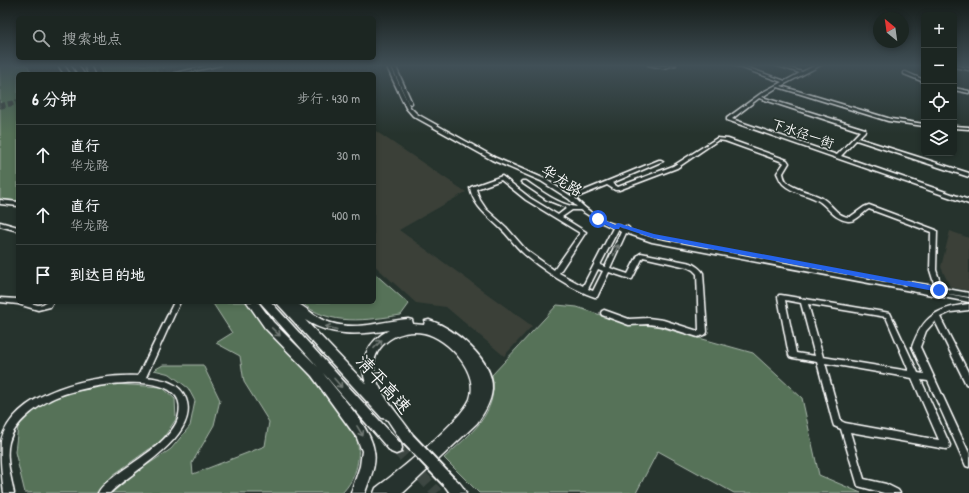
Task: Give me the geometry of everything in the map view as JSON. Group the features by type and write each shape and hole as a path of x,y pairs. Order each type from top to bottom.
{"highway":[{"path":"253,304 269,325 316,373 363,435 368,451 367,466 358,493"},
{"name":"清平高速","path":"267,304 396,448"},
{"name":"清平高速","path":"283,304 323,345 459,493"},
{"path":"292,304 298,311 316,322 337,330 365,330 413,323 434,326 453,336 475,357 482,369 486,390 480,410 463,429 393,493"},
{"path":"381,493 392,485 458,424 473,406 477,396 477,378 468,360 436,333 419,328 398,331 384,337 374,347 369,359 370,374 375,388 408,439"}],"street":[{"name":"华龙路","path":"399,88 408,108 415,115 494,159 543,180 573,198"},
{"name":"华龙路","path":"403,88 412,107 419,114 498,157 546,178 598,219 652,240 969,300"},
{"name":"下水径一街","path":"774,88 730,119 969,202"},
{"path":"784,88 890,120 921,125"},
{"path":"957,90 969,92"},
{"path":"759,97 863,130 839,156"},
{"path":"957,127 969,128"},
{"path":"855,138 969,175"},
{"path":"608,183 617,189 675,167 717,139 726,140 785,161 787,163 780,173 780,176 789,186 819,198 833,212 842,217 850,219 855,217 864,208 869,208 934,231 933,270 939,290"},
{"path":"573,198 661,161"},
{"path":"555,274 583,232 528,199 502,178 473,188 474,196 483,210 506,230 524,251 555,274 595,295 626,230"},
{"path":"524,182 549,200 571,208 584,208"},
{"path":"0,202 16,204"},
{"path":"558,217 571,208"},
{"path":"0,224 16,228"},
{"path":"584,290 617,226"},
{"name":"华龙路","path":"626,230 969,295"},
{"path":"596,266 630,276 642,256 695,268 700,273 703,332 698,334 663,323 648,321 629,322 604,313"},
{"path":"804,301 820,360 837,423 844,427 946,445 916,376 888,315 781,297 793,355 820,360 916,376 930,378"},
{"path":"0,300 11,300 16,302"},
{"path":"22,304 36,309 43,308 49,304"},
{"path":"141,379 176,304"},
{"path":"968,458 916,347 920,333 929,322 951,310 969,307"},
{"path":"937,317 969,382"},
{"path":"9,493 4,449 5,442 9,432 25,412 47,397 71,388 112,381 141,379 152,380 175,390 182,401 182,418 171,436 103,493"},
{"path":"844,427 861,483 886,489 895,493"}],"shaded area":[{"path":"376,131 466,192 399,230 532,326 504,356 446,307 416,303 376,267"},
{"path":"950,231 969,238 969,291 950,287 941,267"}],"green space":[{"path":"0,88 16,88 16,201 0,199"},
{"path":"376,275 409,304 401,315 362,320 336,318 312,310 304,304 376,304"},
{"path":"213,304 251,304 346,419 356,435 358,443 357,466 355,473 347,487 342,493 112,493 135,473 171,449 190,426 195,401 188,388 170,374 154,370 163,365 203,365 220,400 214,425 192,463 193,474 265,446 269,422 244,382 240,356 216,343 232,333"},
{"path":"557,305 577,307 630,325 656,326 753,353 802,398 819,475 861,493 734,493 658,451 636,493 479,493 444,458 472,431 487,412 493,389 492,375"},
{"path":"113,384 162,387 175,399 176,419 162,440 113,475 97,493 25,493 15,452 18,426 33,409 61,394"}],"tunnel":[{"path":"0,106 16,102"},
{"path":"396,448 437,493"}],"route":[{"path":"598,219 616,228 618,225 653,236 939,290"}]}
